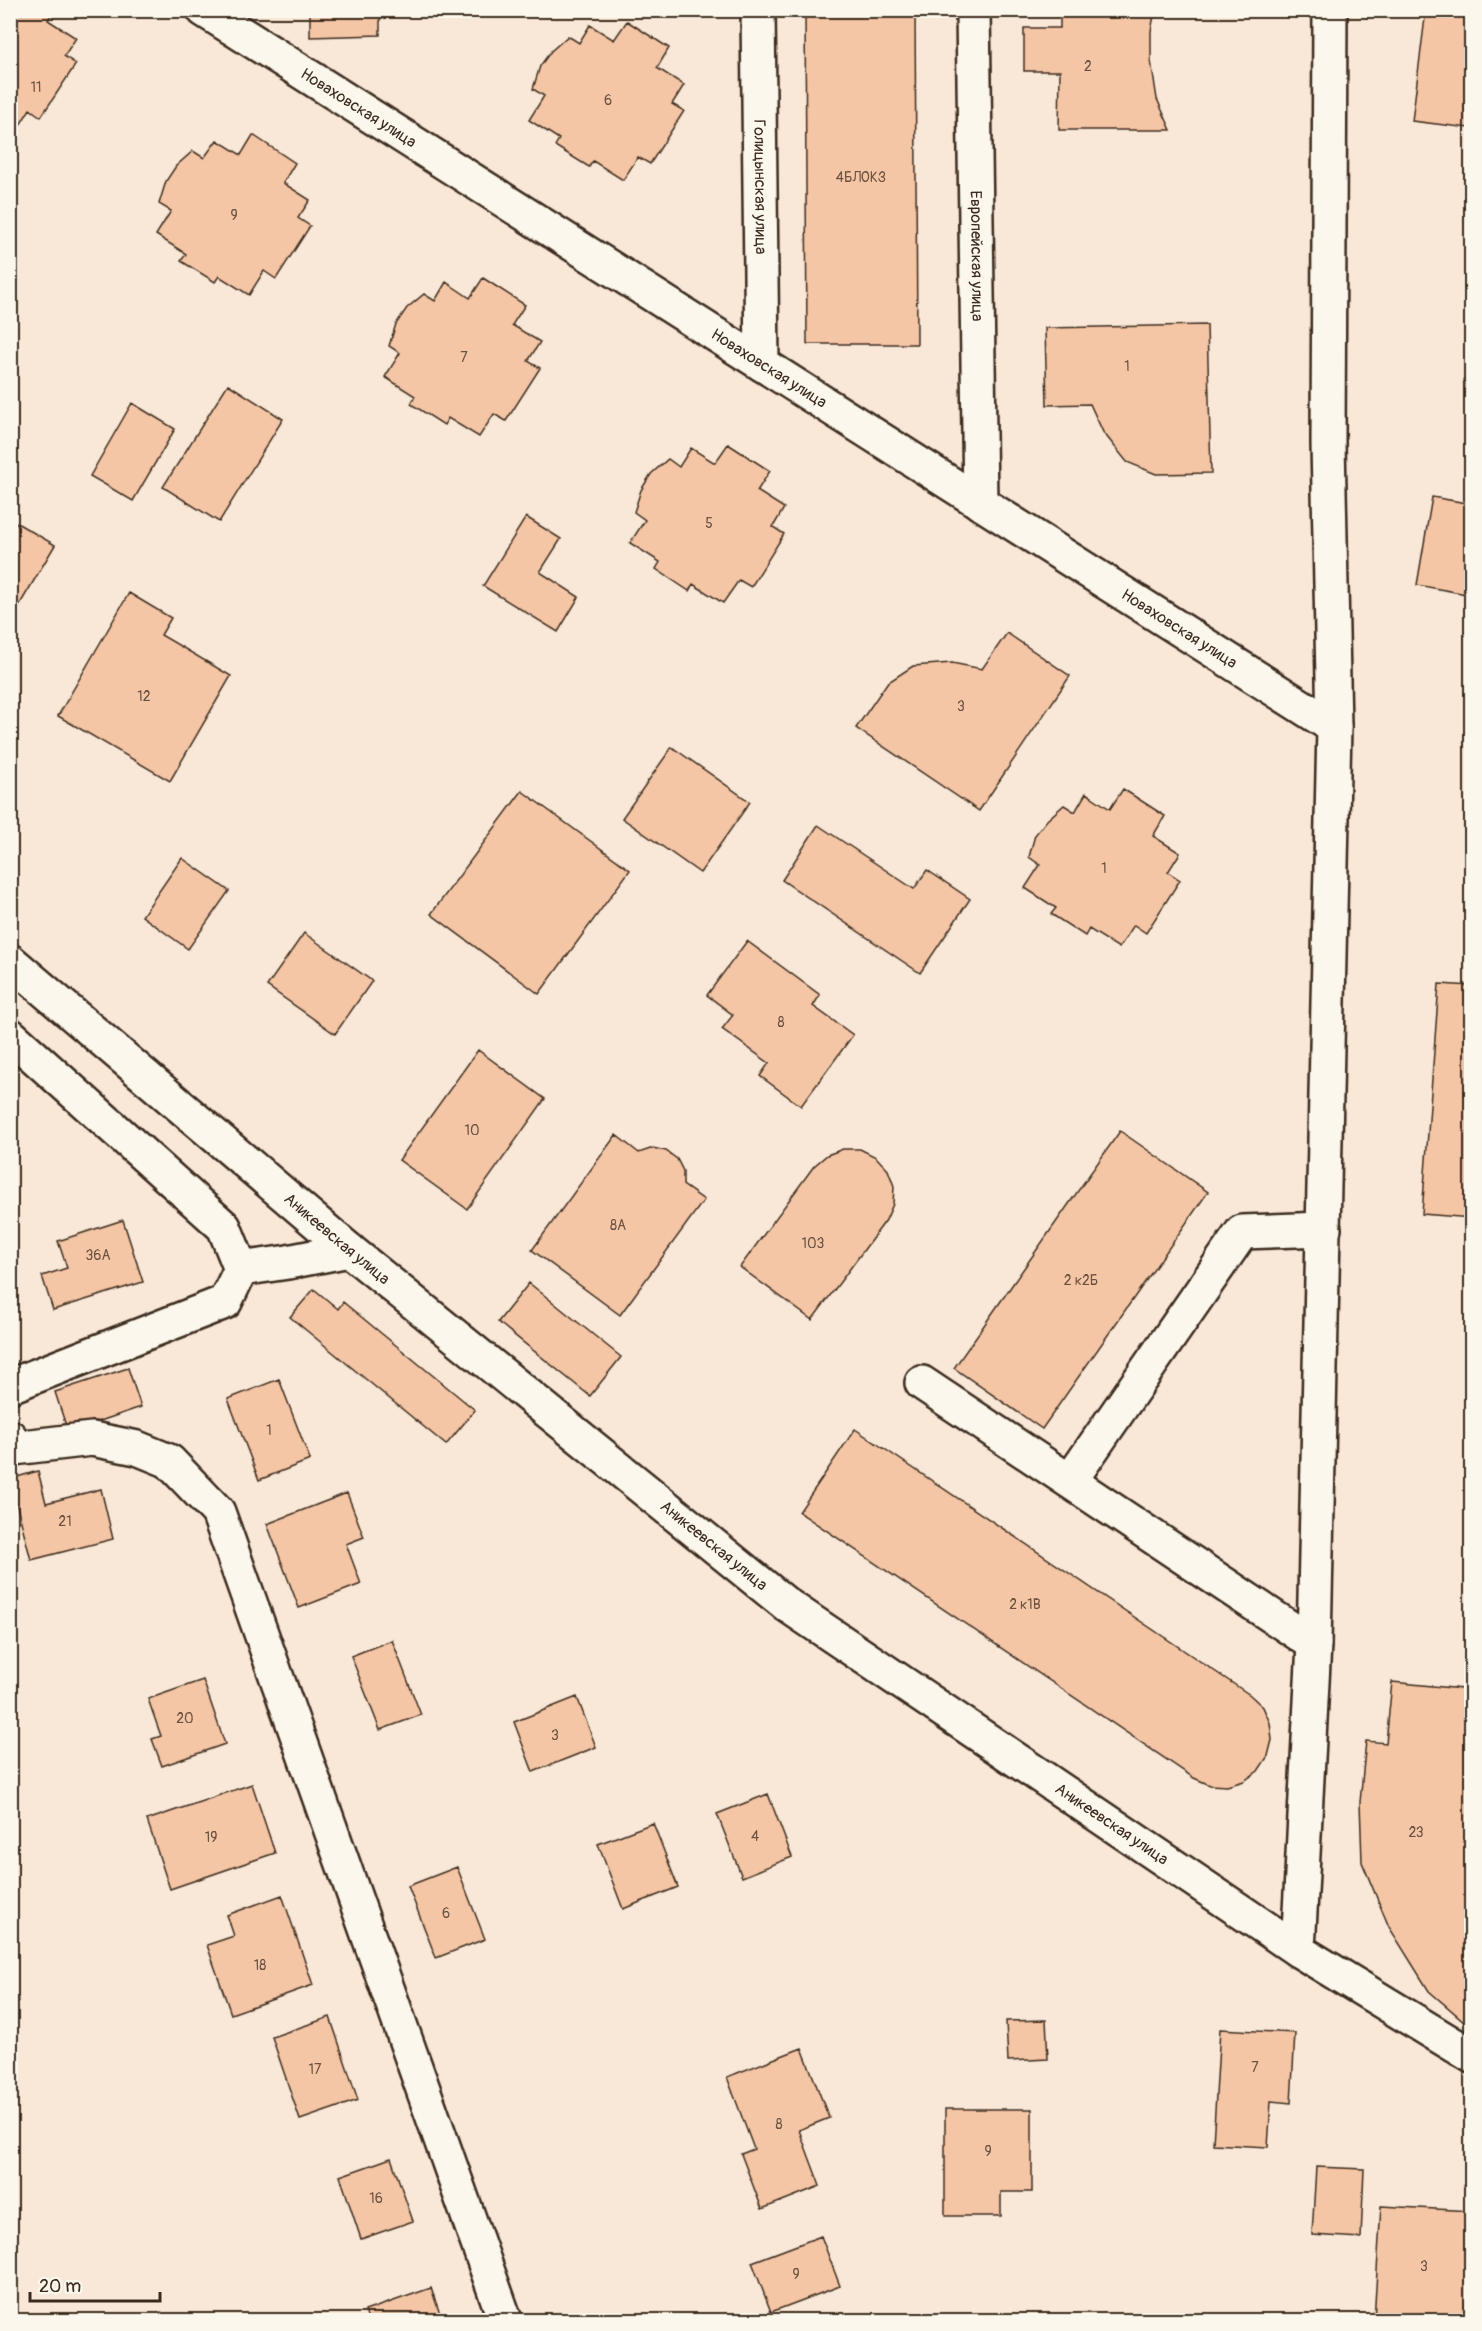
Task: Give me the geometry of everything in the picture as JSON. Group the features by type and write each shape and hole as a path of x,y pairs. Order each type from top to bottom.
{"street":[{"name":"Новаховская улица","path":"204,10 1334,727"},
{"name":"Голицынская улица","path":"758,10 762,364"},
{"name":"Европейская улица","path":"973,10 980,503"},
{"path":"1298,1950 1314,1644 1334,727 1328,443 1330,10"},
{"name":"Аникеевская улица","path":"10,961 349,1250 787,1605 1298,1950 1472,2056"},
{"path":"10,1035 224,1227 241,1269 225,1302 10,1386"},
{"path":"1070,1481 1242,1232 1324,1229"},
{"path":"241,1269 349,1250"},
{"path":"922,1383 1314,1644"},
{"path":"12,1445 93,1439 137,1448 169,1461 218,1512 505,2320"}],"building":[{"path":"10,10 54,10 48,20 76,38 64,56 76,64 41,117 30,109 15,133 10,130"},
{"path":"310,10 380,10 380,35 310,37"},
{"path":"805,10 915,10 917,344 807,344"},
{"path":"1060,10 1155,10 1151,31 1151,61 1157,99 1171,130 1059,130 1060,71 1024,71 1024,28 1060,28"},
{"path":"1426,10 1472,10 1472,107 1469,128 1412,121"},
{"path":"627,21 669,48 657,68 684,85 672,104 684,111 650,164 638,157 623,180 593,161 589,167 555,146 559,139 529,120 544,96 533,89 540,66 551,51 568,36 579,43 590,25 614,40"},
{"path":"253,135 295,163 283,183 310,200 298,218 310,226 276,279 264,271 249,295 219,276 215,282 181,261 186,254 156,235 171,211 159,204 166,181 176,166 193,151 204,158 217,140 241,155"},
{"path":"483,278 525,305 512,325 540,342 528,361 540,368 506,421 494,414 479,437 448,418 444,425 411,404 415,396 385,377 400,353 389,346 396,324 407,308 424,294 435,301 446,282 470,298"},
{"path":"1207,325 1211,473 1156,474 1127,462 1103,432 1090,404 1047,405 1045,328"},
{"path":"228,384 283,419 219,522 163,487"},
{"path":"132,403 175,429 133,501 90,476"},
{"path":"728,444 770,471 757,491 784,508 773,527 784,534 751,587 739,580 723,603 693,584 689,591 656,569 660,562 630,543 645,520 634,512 641,490 651,474 668,459 679,467 691,448 715,463"},
{"path":"1432,497 1472,504 1472,595 1417,585"},
{"path":"526,517 561,539 540,572 579,597 558,632 483,586"},
{"path":"10,519 55,545 10,621"},
{"path":"129,593 171,618 161,635 231,676 170,781 58,716"},
{"path":"1007,633 1070,676 979,811 856,728 887,683 913,666 952,663 982,669"},
{"path":"672,747 750,802 700,873 622,818"},
{"path":"1123,789 1165,816 1153,836 1180,853 1168,872 1180,880 1146,933 1134,925 1119,948 1089,929 1085,936 1051,914 1056,908 1025,888 1040,865 1029,857 1035,835 1047,820 1064,805 1075,812 1086,793 1110,809"},
{"path":"522,791 630,870 539,994 431,914"},
{"path":"818,825 914,889 927,870 970,899 920,973 782,880"},
{"path":"182,858 229,891 188,949 142,916"},
{"path":"304,933 372,981 335,1034 267,986"},
{"path":"747,941 820,995 813,1006 853,1035 801,1106 760,1076 769,1063 722,1029 733,1015 707,995"},
{"path":"1439,984 1472,986 1472,1218 1422,1214"},
{"path":"478,1050 545,1099 467,1209 399,1160"},
{"path":"1120,1131 1208,1192 1042,1429 954,1368"},
{"path":"616,1135 639,1153 653,1148 666,1151 677,1159 683,1171 683,1185 704,1200 620,1315 532,1250"},
{"path":"843,1149 860,1149 876,1157 888,1170 894,1186 893,1204 886,1220 812,1320 740,1267 814,1166 827,1155"},
{"path":"123,1220 143,1282 53,1310 42,1276 67,1268 58,1241"},
{"path":"529,1283 621,1357 590,1396 498,1322"},
{"path":"314,1289 338,1309 343,1302 475,1410 446,1445 290,1317"},
{"path":"128,1368 141,1407 68,1432 55,1392"},
{"path":"279,1379 310,1460 259,1480 228,1399"},
{"path":"855,1429 1250,1695 1263,1707 1270,1723 1272,1740 1268,1756 1258,1771 1244,1781 1227,1786 1210,1785 1194,1778 799,1512"},
{"path":"38,1471 46,1503 101,1489 113,1539 31,1560 10,1479"},
{"path":"347,1493 364,1537 346,1544 361,1584 299,1608 267,1524"},
{"path":"392,1640 421,1715 380,1730 351,1656"},
{"path":"203,1680 225,1744 162,1766 152,1739 161,1736 148,1699"},
{"path":"1392,1682 1472,1690 1472,2028 1429,1991 1389,1927 1362,1862 1360,1802 1366,1741 1386,1743"},
{"path":"577,1697 596,1747 533,1772 514,1722"},
{"path":"252,1784 275,1853 170,1889 147,1820"},
{"path":"768,1794 792,1857 742,1877 717,1814"},
{"path":"653,1823 678,1887 623,1909 598,1844"},
{"path":"457,1867 485,1939 436,1958 408,1886"},
{"path":"282,1895 313,1985 231,2014 207,1945 234,1936 227,1915"},
{"path":"330,2017 358,2100 300,2120 272,2037"},
{"path":"1046,2020 1048,2059 1008,2061 1006,2021"},
{"path":"1220,2029 1295,2033 1291,2103 1271,2101 1268,2147 1213,2144"},
{"path":"802,2048 829,2118 799,2130 820,2186 762,2209 741,2154 754,2149 727,2077"},
{"path":"945,2109 1032,2109 1032,2192 1001,2192 1001,2216 945,2216"},
{"path":"391,2158 413,2221 361,2239 340,2176"},
{"path":"1316,2167 1364,2169 1361,2238 1312,2235"},
{"path":"1381,2206 1472,2211 1472,2320 1374,2320"},
{"path":"821,2236 840,2286 771,2312 752,2262"},
{"path":"431,2288 442,2320 368,2320 365,2311"}]}
